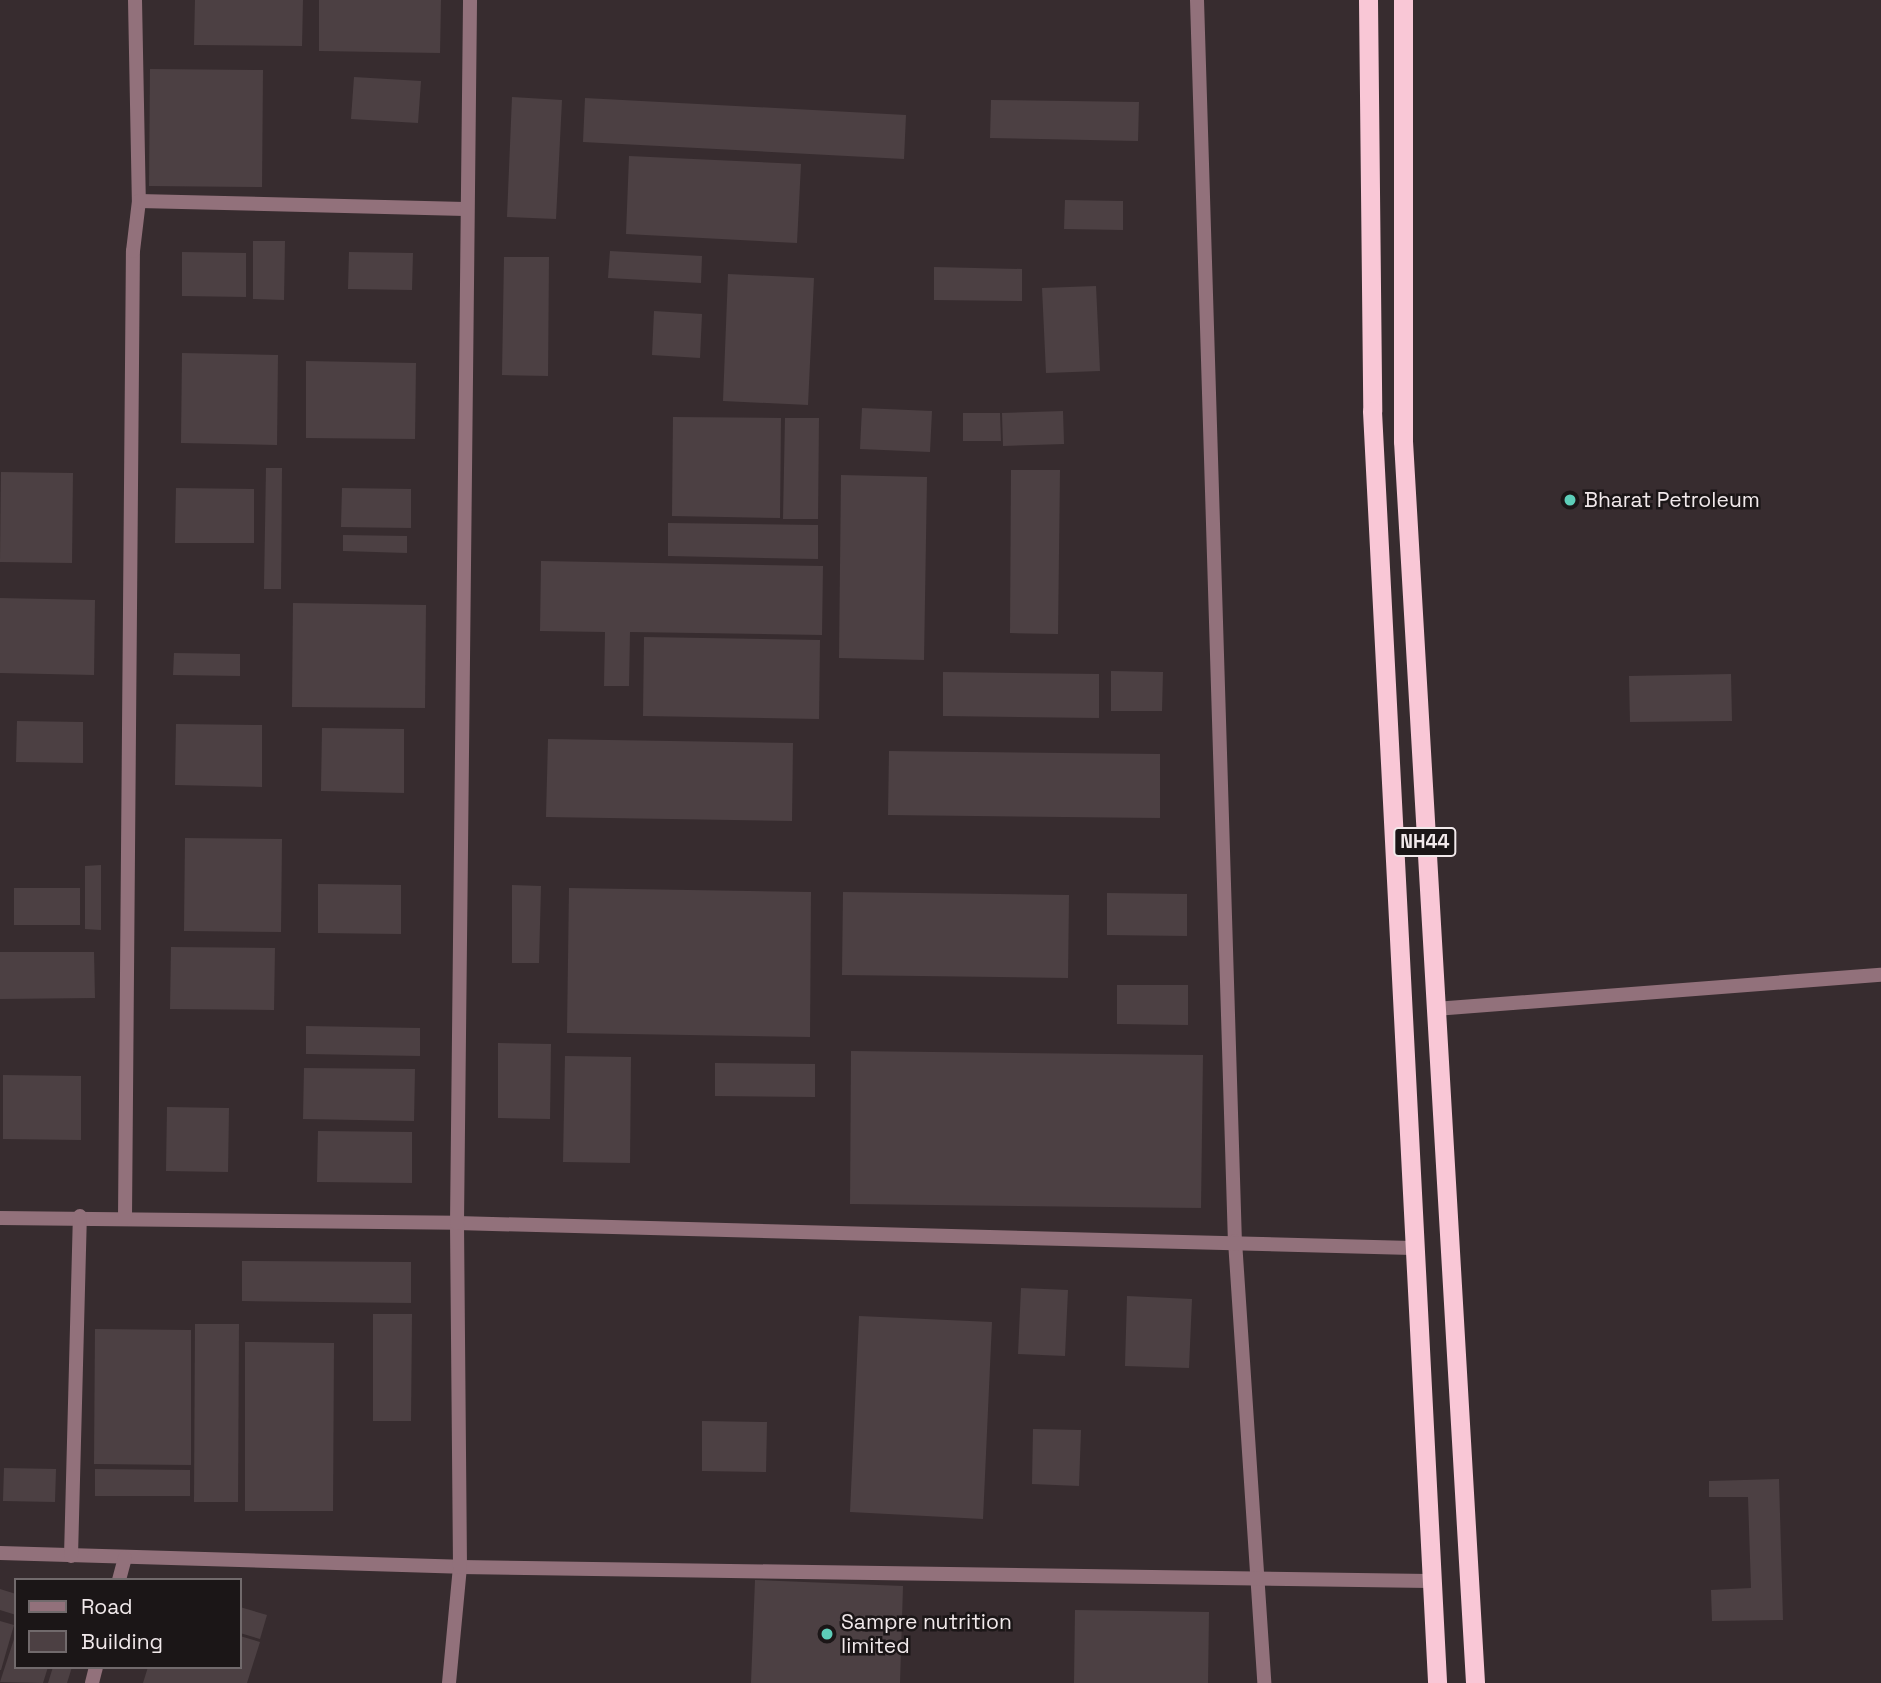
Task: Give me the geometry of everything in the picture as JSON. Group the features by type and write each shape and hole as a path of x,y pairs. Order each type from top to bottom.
{"highway":[{"name":"NH44","path":"1368,0 1372,411 1429,1581 1437,1683"},
{"name":"NH44","path":"1403,0 1403,441 1475,1683"}],"street":[{"path":"125,1218 133,251 139,201 135,0"},
{"path":"449,1683 460,1567 457,1223 465,209 470,0"},
{"path":"1197,0 1235,1241 1264,1683"},
{"path":"139,201 465,209"},
{"path":"1435,1009 1881,975"},
{"path":"0,1218 80,1216 457,1223 1235,1241 1412,1248"},
{"path":"71,1556 80,1216"},
{"path":"0,1553 460,1567 1259,1582 1429,1581"},
{"path":"120,1578 125,1558"}],"building":[{"path":"195,0 303,0 302,46 194,45"},
{"path":"319,0 441,0 440,53 319,51"},
{"path":"150,69 263,70 262,187 149,186"},
{"path":"354,77 421,81 418,123 351,119"},
{"path":"512,97 562,100 556,219 507,217"},
{"path":"585,98 906,115 904,159 583,142"},
{"path":"991,100 1139,102 1138,141 990,138"},
{"path":"629,156 801,164 797,243 626,234"},
{"path":"1065,200 1123,201 1123,230 1064,229"},
{"path":"253,241 285,241 284,300 253,299"},
{"path":"610,251 702,256 701,283 608,278"},
{"path":"182,252 246,253 246,297 182,296"},
{"path":"349,252 413,253 412,290 348,289"},
{"path":"504,257 549,257 548,376 502,375"},
{"path":"934,267 1022,269 1022,301 934,300"},
{"path":"728,274 814,278 808,405 723,401"},
{"path":"1096,286 1100,371 1046,373 1042,288"},
{"path":"654,311 702,314 700,358 652,355"},
{"path":"182,353 278,355 277,445 181,443"},
{"path":"306,361 416,363 415,439 306,438"},
{"path":"862,408 932,411 930,452 860,449"},
{"path":"1063,411 1064,444 1003,446 1002,413"},
{"path":"963,413 1000,413 1001,441 963,441"},
{"path":"673,417 781,418 780,518 672,516"},
{"path":"785,418 819,418 818,519 783,519"},
{"path":"266,468 282,468 281,589 264,589"},
{"path":"1011,470 1060,470 1058,634 1010,633"},
{"path":"1,472 73,473 72,563 0,562"},
{"path":"841,475 927,477 924,660 839,658"},
{"path":"176,488 254,489 254,543 175,543"},
{"path":"342,488 411,489 411,528 341,527"},
{"path":"668,523 818,525 818,559 668,556"},
{"path":"343,535 407,536 407,553 343,551"},
{"path":"541,561 823,566 822,635 630,632 629,686 604,686 605,632 540,631"},
{"path":"0,598 95,600 94,675 0,673"},
{"path":"293,603 426,605 425,708 292,707"},
{"path":"644,637 820,640 819,719 643,716"},
{"path":"174,653 240,654 240,676 173,675"},
{"path":"1111,671 1163,672 1162,711 1111,711"},
{"path":"943,672 1099,674 1099,718 943,716"},
{"path":"1731,674 1732,721 1630,722 1629,676"},
{"path":"17,721 83,722 83,763 16,762"},
{"path":"176,724 262,725 262,787 175,785"},
{"path":"322,728 404,729 404,793 321,791"},
{"path":"548,739 793,743 792,821 546,817"},
{"path":"889,751 1160,754 1160,818 888,815"},
{"path":"185,838 282,839 281,932 184,931"},
{"path":"101,865 101,930 85,929 85,866"},
{"path":"318,884 401,885 401,934 318,933"},
{"path":"512,885 541,886 539,963 512,963"},
{"path":"14,888 80,888 80,925 14,925"},
{"path":"569,888 811,892 810,1037 567,1033"},
{"path":"843,892 1069,895 1068,978 842,975"},
{"path":"1107,893 1187,894 1187,936 1107,935"},
{"path":"171,947 275,948 274,1010 170,1009"},
{"path":"0,952 94,952 95,998 0,999"},
{"path":"1117,985 1188,985 1188,1025 1117,1024"},
{"path":"306,1026 420,1028 420,1056 306,1054"},
{"path":"498,1043 551,1044 550,1119 498,1118"},
{"path":"851,1051 1203,1055 1201,1208 850,1204"},
{"path":"565,1056 631,1057 630,1163 563,1162"},
{"path":"715,1063 815,1064 815,1097 715,1096"},
{"path":"304,1068 415,1069 414,1121 303,1119"},
{"path":"3,1075 81,1076 81,1140 3,1139"},
{"path":"167,1107 229,1108 228,1172 166,1171"},
{"path":"318,1131 412,1132 412,1183 317,1182"},
{"path":"242,1261 411,1262 411,1303 242,1301"},
{"path":"1021,1288 1068,1290 1065,1356 1018,1354"},
{"path":"1127,1296 1192,1299 1189,1368 1125,1366"},
{"path":"373,1314 412,1314 411,1421 373,1421"},
{"path":"859,1316 992,1322 983,1519 850,1512"},
{"path":"195,1324 239,1324 238,1502 194,1502"},
{"path":"95,1329 191,1330 191,1465 94,1464"},
{"path":"245,1342 334,1343 333,1511 245,1511"},
{"path":"702,1421 767,1422 766,1472 702,1471"},
{"path":"1033,1429 1081,1430 1079,1486 1032,1484"},
{"path":"4,1468 56,1469 55,1502 3,1501"},
{"path":"95,1469 190,1470 190,1496 95,1496"},
{"path":"1779,1479 1783,1620 1712,1621 1711,1590 1751,1588 1748,1497 1709,1497 1709,1481"},
{"name":"Sampre nutrition limited","path":"755,1580 903,1586 900,1683 751,1683"},
{"path":"0,1589 14,1593 14,1614 0,1610"},
{"path":"242,1608 267,1615 260,1639 242,1634"},
{"path":"1075,1610 1209,1612 1208,1683 1074,1683"},
{"path":"0,1621 14,1625 1,1670 0,1670"},
{"path":"242,1637 260,1642 247,1683 143,1683 147,1669 242,1669"},
{"path":"14,1639 14,1669 47,1669 43,1683 0,1682"},
{"path":"52,1669 71,1669 67,1683 48,1683"}],"place":[{"name":"Bharat Petroleum","path":"1570,500"},
{"name":"Sampre nutrition limited","path":"827,1634"}]}
